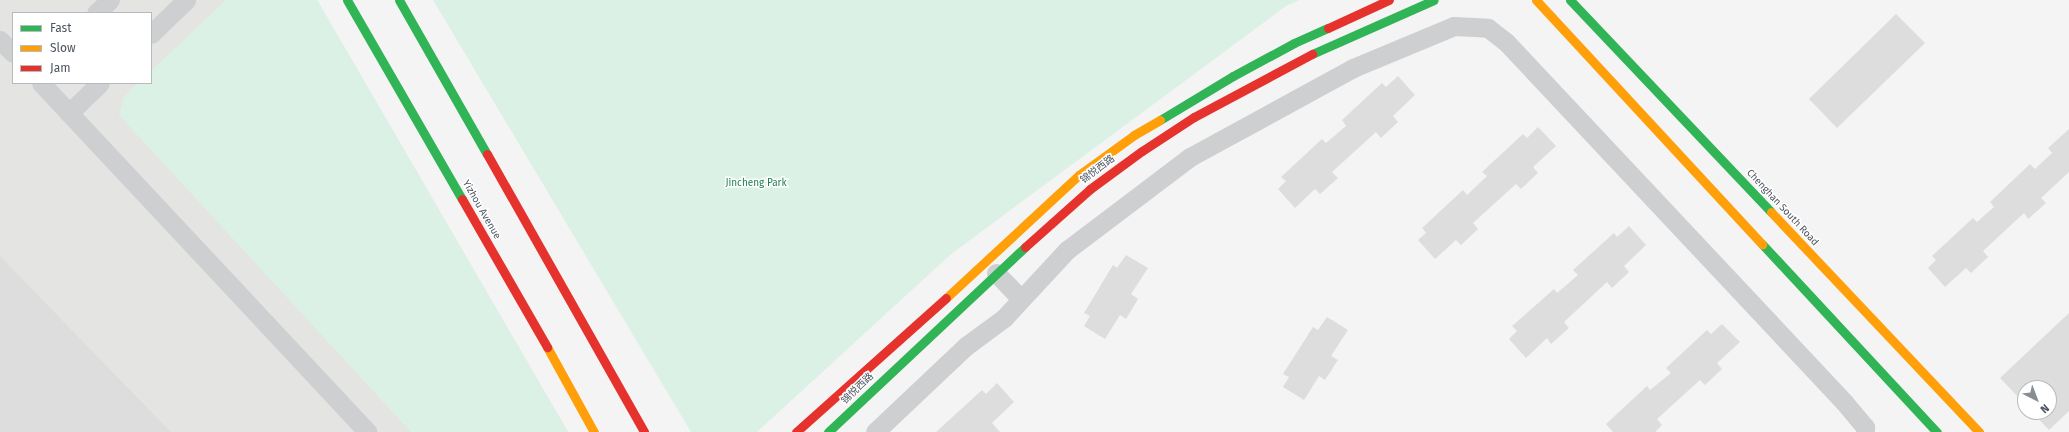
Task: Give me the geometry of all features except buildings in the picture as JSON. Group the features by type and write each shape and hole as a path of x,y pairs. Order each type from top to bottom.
{"main road":[{"name":"Yizhou Avenue","path":"347,0 514,288 594,432"},
{"path":"399,0 644,432"},
{"name":"锦悦西路","path":"796,432 890,350 1079,175 1134,135 1233,76 1294,43 1389,0"},
{"name":"锦悦西路","path":"828,432 996,273 1090,189 1142,151 1194,117 1302,58 1434,0"},
{"path":"1536,0 1937,432"},
{"name":"Chenghan South Road","path":"1570,0 1979,432"}],"street":[{"path":"97,12 110,0"},
{"path":"152,33 186,0"},
{"path":"875,432 966,346 1004,318 1067,250 1190,157 1354,68 1454,26 1488,28 1507,43 1839,396 1865,427 1865,432"},
{"path":"0,40 12,52"},
{"path":"42,84 368,432"},
{"path":"69,113 99,84"},
{"path":"996,273 1021,299"}],"shaded area":[{"path":"0,0 317,0 568,432 0,432"}],"green space":[{"path":"226,0 317,0 568,432 411,432 119,115 124,96 137,84 152,84 152,70"},
{"name":"Jincheng Park","path":"433,0 1300,0 1286,6 950,255 757,432 691,432"}],"traffic: fast":[{"path":"347,0 462,199"},
{"path":"399,0 487,154"},
{"path":"1312,54 1434,0"},
{"path":"1570,0 1771,212"},
{"path":"1160,120 1233,76 1294,43 1328,28"},
{"path":"1762,244 1937,432"},
{"path":"828,432 1025,247"}],"traffic: slow":[{"path":"1536,0 1762,244"},
{"path":"946,298 1079,175 1134,135 1160,120"},
{"path":"1771,212 1979,432"},
{"path":"547,347 594,432"}],"traffic: jam":[{"path":"1328,28 1389,0"},
{"path":"1025,247 1090,189 1142,151 1194,117 1312,54"},
{"path":"487,154 644,432"},
{"path":"462,199 547,347"},
{"path":"796,432 946,298"}]}
